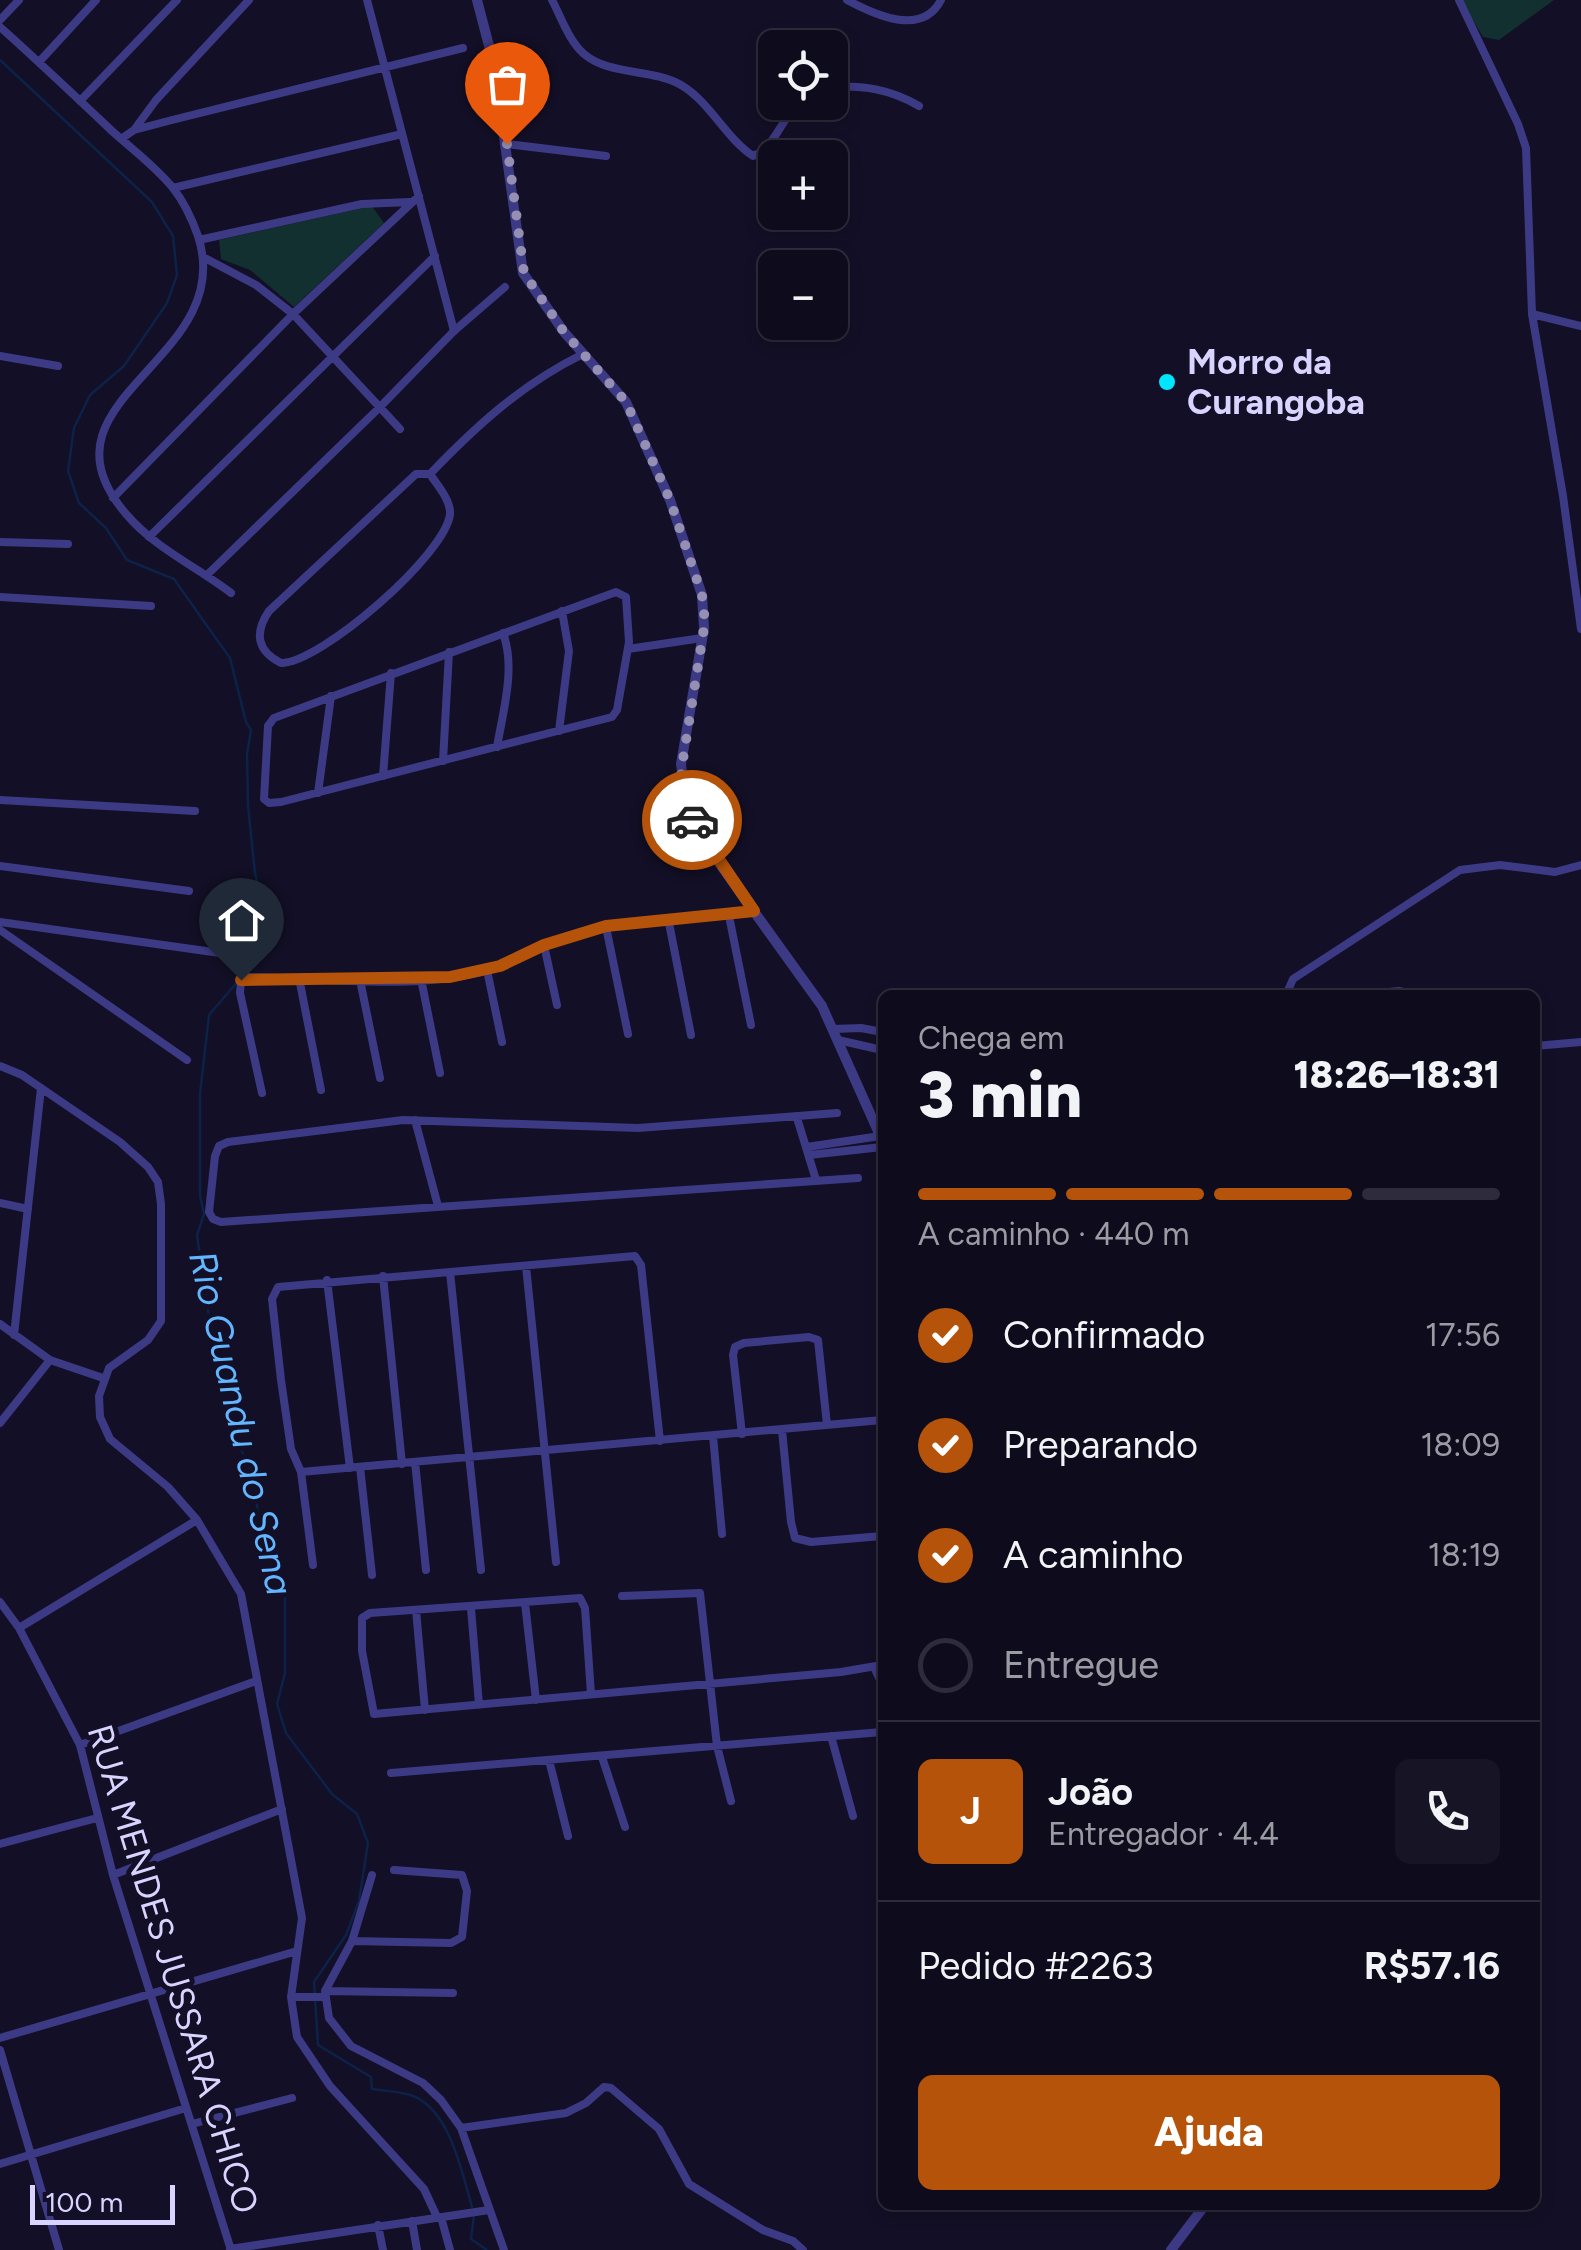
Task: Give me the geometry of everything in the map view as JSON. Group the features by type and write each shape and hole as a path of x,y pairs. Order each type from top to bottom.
{"street":[{"path":"19,0 0,23 173,188 199,240 202,257 193,312 182,334 118,402 101,436 99,456 103,478 113,498 149,537 230,593"},
{"path":"39,62 96,0"},
{"path":"80,100 176,0"},
{"path":"121,139 134,130 150,107 250,0"},
{"path":"367,0 402,134 414,199 454,331"},
{"path":"478,0 494,65 524,273 583,354 626,402 645,440 702,595 702,638 682,764 682,792 696,827 804,977 836,1034 878,1132"},
{"path":"552,0 584,53 612,67 661,76 682,86 753,156 766,149 783,120"},
{"path":"847,0 902,21 921,19 936,9 940,0"},
{"path":"1459,0 1526,148 1532,314 1581,629"},
{"path":"134,130 463,48"},
{"path":"848,87 877,88 919,106"},
{"path":"173,188 402,134"},
{"path":"507,144 606,156"},
{"path":"199,240 347,208 414,199"},
{"path":"113,498 292,314 414,199"},
{"path":"149,537 434,256"},
{"path":"202,257 256,285 292,314 400,429"},
{"path":"207,574 454,331 505,287"},
{"path":"1532,314 1581,326"},
{"path":"430,474 512,395 544,373 583,354"},
{"path":"0,356 58,366"},
{"path":"416,474 430,474 448,502 449,519 432,547 383,600 346,631 300,660 281,662 263,650 258,641 259,629 269,611 416,474"},
{"path":"0,542 68,544"},
{"path":"622,594 626,597 628,649 614,716 281,802 269,803 264,799 268,726 280,715 502,633 604,595 622,594"},
{"path":"0,597 151,606"},
{"path":"560,731 569,650 562,611"},
{"path":"497,747 509,655 502,633"},
{"path":"628,649 702,638"},
{"path":"443,762 450,652"},
{"path":"383,776 391,674"},
{"path":"318,793 331,696"},
{"path":"0,800 195,811"},
{"path":"1288,990 1293,979 1460,870 1500,866 1555,872 1581,865"},
{"path":"0,866 189,891"},
{"path":"262,1093 239,985 246,977 421,979 488,970 544,945 606,926 754,911"},
{"path":"729,916 751,1025"},
{"path":"668,918 691,1036"},
{"path":"0,922 220,953"},
{"path":"606,926 628,1034"},
{"path":"0,930 187,1060"},
{"path":"544,945 557,1005"},
{"path":"488,970 502,1042"},
{"path":"298,978 321,1090"},
{"path":"421,979 440,1073"},
{"path":"360,980 380,1078"},
{"path":"836,1034 861,1028 878,1031"},
{"path":"836,1034 878,1049"},
{"path":"1540,1046 1581,1042"},
{"path":"0,1066 41,1088 138,1157 154,1174 160,1191 159,1326 148,1340 109,1368 103,1378 98,1407 106,1434 168,1486 197,1520 240,1594 302,1918 295,1997 297,2037 330,2086 424,2189 450,2250"},
{"path":"14,1335 41,1088"},
{"path":"837,1114 638,1128 415,1120 370,1122 223,1144 215,1156 209,1212 213,1219 222,1222 858,1178"},
{"path":"797,1118 816,1180"},
{"path":"415,1120 438,1206"},
{"path":"808,1151 878,1142"},
{"path":"0,1204 28,1209"},
{"path":"312,1565 301,1472 291,1449 272,1299 278,1287 630,1256 640,1261 660,1441"},
{"path":"526,1266 556,1562"},
{"path":"450,1272 481,1570"},
{"path":"383,1276 402,1464"},
{"path":"327,1280 372,1575"},
{"path":"0,1324 50,1360 103,1378"},
{"path":"742,1434 732,1355 735,1347 744,1343 816,1338 827,1426"},
{"path":"0,1423 50,1360"},
{"path":"301,1472 878,1420"},
{"path":"782,1430 790,1522 795,1538 811,1542 878,1536"},
{"path":"714,1436 722,1534"},
{"path":"415,1462 426,1570"},
{"path":"19,1628 197,1520"},
{"path":"622,1596 699,1592 717,1746 731,1801"},
{"path":"591,1694 583,1600 575,1597 363,1616 362,1651 374,1714 712,1684 878,1666"},
{"name":"RUA MENDES JUSSARA CHICO","path":"0,1602 19,1628 80,1744 113,1875 230,2249"},
{"path":"525,1603 536,1700"},
{"path":"472,1608 479,1705"},
{"path":"416,1610 426,1710"},
{"path":"80,1744 256,1681"},
{"path":"392,1773 878,1732"},
{"path":"831,1736 852,1816"},
{"path":"602,1757 625,1827"},
{"path":"549,1760 568,1836"},
{"path":"113,1875 282,1809"},
{"path":"0,1844 97,1818"},
{"path":"352,1941 452,1944 462,1937 467,1891 462,1876 394,1870"},
{"path":"372,1875 352,1941 323,1995 329,2018 344,2040 423,2083 441,2100 461,2128 486,2211 504,2250"},
{"path":"0,2038 297,1951"},
{"path":"295,1997 453,1994"},
{"path":"0,2050 60,2250"},
{"path":"461,2128 566,2113 608,2087 648,2116 665,2136 689,2184 802,2250"},
{"path":"192,2124 292,2098"},
{"path":"0,2164 186,2108"},
{"path":"1170,2250 1202,2210"},
{"path":"230,2249 486,2211"},
{"path":"412,2221 417,2250"},
{"path":"378,2226 382,2250"}],"green space":[{"path":"1461,0 1554,0 1499,40 1483,37"},
{"path":"372,206 384,223 294,307 250,270 221,259 219,240"}],"waterway":[{"name":"Rio Guandu do Sena","path":"0,60 152,202 173,236 177,275 167,303 124,366 90,395 74,428 68,471 79,503 106,528 127,560 174,579 230,658 251,730 247,754 248,806 263,908 255,965 244,974"},
{"name":"Rio Guandu do Sena","path":"239,980 209,1015 200,1094 200,1196 204,1214 197,1235 207,1306 237,1441 256,1482 265,1540 285,1594 285,1673 277,1704 286,1733 332,1794 357,1814 368,1843 359,1901 346,1935 314,1982 318,2045 371,2077 372,2089 398,2092 426,2103 453,2144 472,2207"},
{"name":"Rio Guandu do Sena","path":"474,2215 471,2239 487,2250"}],"way so far":[{"path":"507,144 524,273 564,332 626,402 670,500 702,595 705,622 681,772 682,792 692,820"}],"place":[{"name":"Morro da Curangoba","path":"1167,382"}],"route":[{"path":"241,980 450,977 500,966 544,945 606,926 754,911 692,820"}]}
